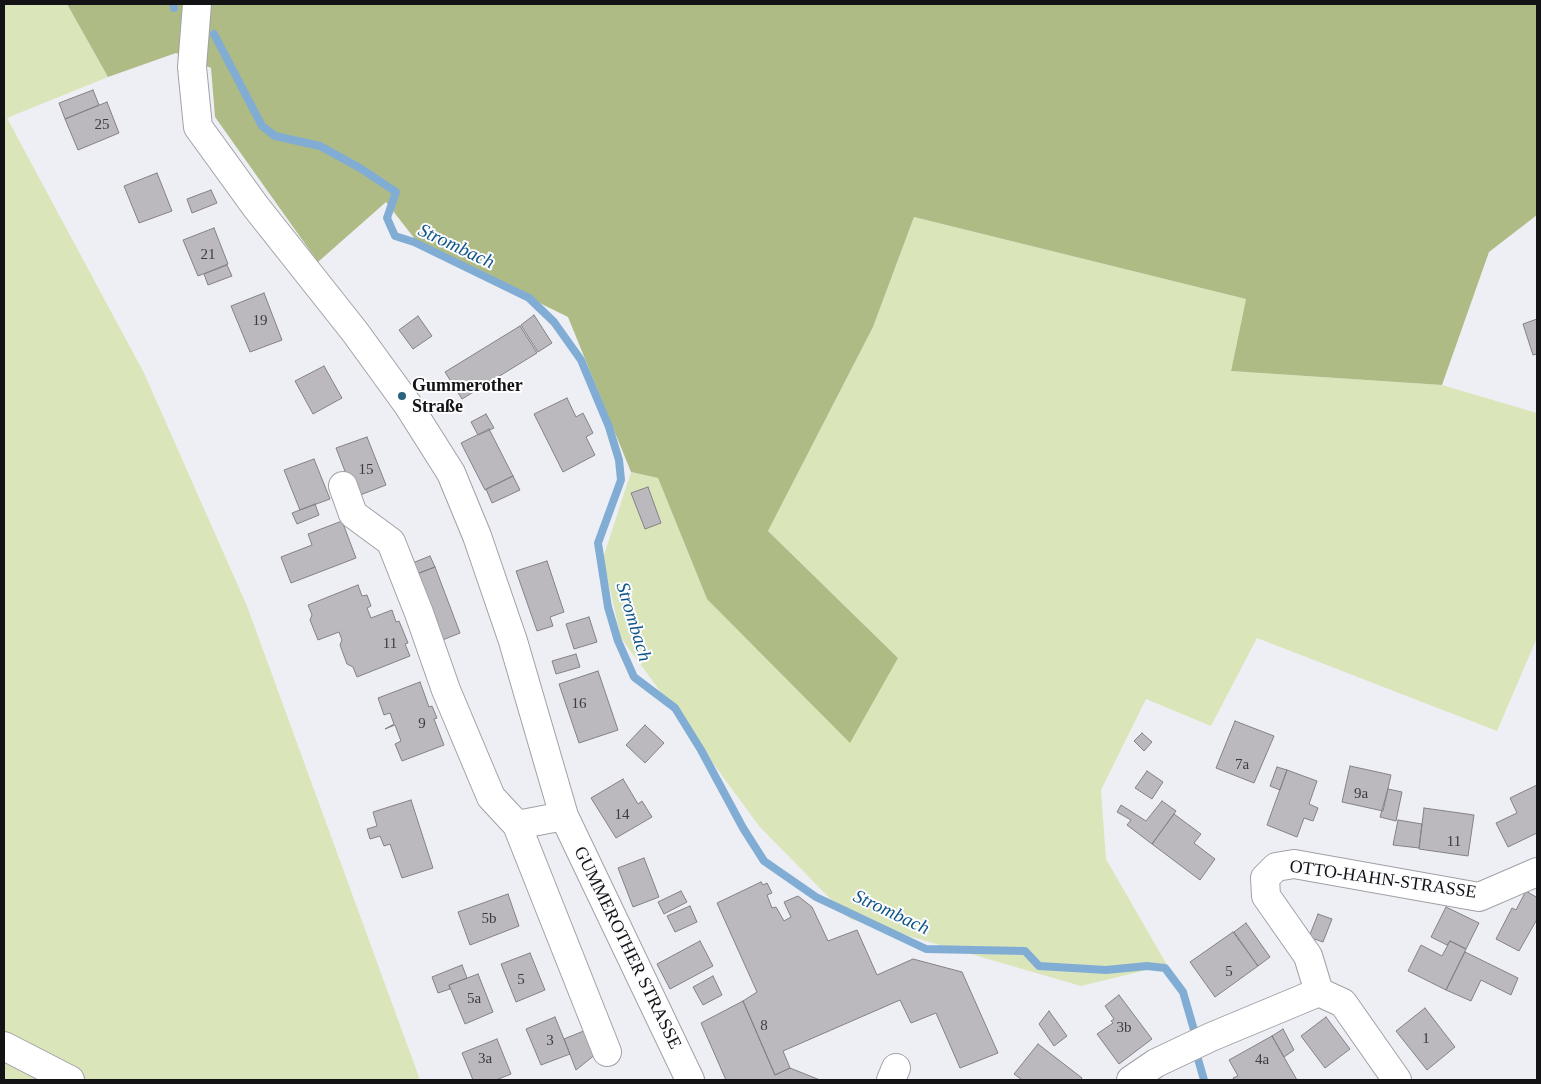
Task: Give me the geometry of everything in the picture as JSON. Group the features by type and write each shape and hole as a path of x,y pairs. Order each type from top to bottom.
{"street":[{"name":"GUMMEROTHER STRASSE","path":"197,4 192,67 198,127 256,207 387,375 451,473 477,536 513,641 564,816 690,1080"},
{"path":"343,486 354,514 391,542 419,613 446,690 492,797 517,825 607,1052"},
{"path":"517,825 564,816"},
{"name":"OTTO-HAHN-STRASSE","path":"1319,992 1308,956 1266,896 1265,878 1276,867 1294,864 1479,897 1537,872"},
{"path":"1131,1080 1156,1063 1319,992 1343,1003 1397,1080"},
{"path":"4,1046 70,1080"}],"green space":[{"path":"4,4 67,4 108,77 7,118 144,373 247,606 420,1080 84,1080 4,1036"},
{"path":"67,4 1537,4 1537,215 1489,252 1442,385 1231,371 1246,299 914,217 873,327 768,531 898,658 850,743 707,599 658,478 631,472 568,317 418,243 386,202 318,262 215,117 211,68 176,53 108,77"},
{"path":"914,217 1246,299 1231,371 1442,385 1537,413 1537,638 1497,731 1257,638 1211,726 1146,699 1101,790 1106,859 1167,965 1081,986 850,919 759,826 621,638 603,558 631,472 658,478 707,599 898,658 768,531 873,327"},
{"path":"4,1055 53,1080 4,1080"}],"building":[{"path":"93,90 99,105 65,119 59,103"},
{"path":"107,102 119,133 78,150 65,119"},
{"path":"157,173 172,211 139,223 124,186"},
{"path":"211,190 217,203 192,213 187,199"},
{"path":"214,228 228,264 198,276 183,240"},
{"path":"227,265 232,276 208,285 204,274"},
{"path":"264,293 282,340 250,352 231,306"},
{"path":"534,315 552,343 538,352 521,325"},
{"path":"418,316 432,336 413,349 399,330"},
{"path":"1537,319 1537,354 1533,355 1523,324"},
{"path":"520,326 537,353 462,399 445,372"},
{"path":"324,366 342,398 313,414 295,381"},
{"path":"567,398 576,417 583,413 593,433 586,437 595,455 563,472 534,414"},
{"path":"486,414 494,428 478,435 471,422"},
{"path":"489,429 513,476 485,490 461,443"},
{"path":"367,437 386,485 355,497 336,448"},
{"path":"314,459 330,499 300,510 284,470"},
{"path":"513,476 520,490 492,503 486,489"},
{"path":"648,487 661,523 645,529 631,493"},
{"path":"315,504 319,515 297,524 292,513"},
{"path":"342,521 356,558 291,583 281,557 312,545 308,534"},
{"path":"430,556 435,567 414,575 410,564"},
{"path":"547,561 564,612 550,617 553,626 537,631 516,571"},
{"path":"435,567 460,633 440,641 414,575"},
{"path":"358,585 362,596 367,595 371,606 367,608 371,618 392,610 396,622 399,621 408,643 405,644 410,656 357,677 353,667 347,664 340,645 342,640 339,632 318,640 310,620 312,615 308,605"},
{"path":"589,617 597,642 574,649 566,624"},
{"path":"576,654 580,667 556,674 552,661"},
{"path":"598,671 618,730 579,743 559,684"},
{"path":"420,682 429,707 432,706 437,718 434,719 444,745 402,761 395,744 401,741 395,725 385,729 394,724 390,713 384,715 378,698"},
{"path":"1235,721 1274,736 1254,783 1216,768"},
{"path":"645,725 664,743 645,763 626,745"},
{"path":"1142,733 1152,742 1144,751 1134,741"},
{"path":"1350,766 1391,775 1383,811 1342,802"},
{"path":"1277,767 1287,770 1280,790 1270,786"},
{"path":"1287,770 1317,781 1309,804 1318,808 1313,821 1304,818 1297,837 1267,825"},
{"path":"1147,771 1163,782 1152,799 1135,788"},
{"path":"623,779 638,804 642,801 652,817 616,838 591,798"},
{"path":"1537,785 1537,833 1508,847 1496,823 1517,813 1510,798"},
{"path":"1388,789 1402,792 1396,821 1380,817"},
{"path":"411,800 433,868 402,878 390,844 384,846 380,836 370,839 367,829 377,826 373,812"},
{"path":"1162,801 1176,811 1152,844 1127,825 1131,820 1117,812 1121,805 1146,821"},
{"path":"1424,808 1474,815 1468,856 1419,849"},
{"path":"1174,814 1201,834 1194,843 1215,859 1200,880 1152,844"},
{"path":"1398,820 1422,824 1419,848 1393,845"},
{"path":"644,858 659,897 633,907 618,868"},
{"path":"761,882 763,885 767,883 772,893 767,895 772,908 776,907 784,921 791,917 784,902 798,896 812,907 828,941 857,930 877,975 913,959 962,972 998,1053 960,1068 936,1013 911,1023 900,1000 783,1051 790,1068 775,1075 743,1001 757,992 717,903"},
{"path":"681,891 687,902 664,914 658,902"},
{"path":"1526,891 1536,897 1537,895 1537,921 1519,951 1496,939 1512,908 1516,910"},
{"path":"508,894 519,926 470,945 458,912"},
{"path":"690,906 697,922 675,932 667,916"},
{"path":"1446,907 1479,923 1466,949 1450,941 1447,945 1431,937"},
{"path":"1318,914 1332,919 1323,942 1309,937"},
{"path":"1246,923 1270,957 1258,966 1234,932"},
{"path":"1233,932 1258,966 1215,997 1190,962"},
{"path":"700,941 713,966 670,989 657,964"},
{"path":"1450,941 1466,949 1446,990 1408,971 1421,945 1442,956"},
{"path":"1465,952 1518,978 1511,995 1481,980 1471,1001 1446,990"},
{"path":"530,953 545,990 516,1002 501,964"},
{"path":"462,965 467,978 449,985 450,989 438,993 432,977"},
{"path":"478,974 493,1012 465,1024 449,985"},
{"path":"713,976 722,995 703,1005 693,987"},
{"path":"1119,995 1152,1039 1119,1064 1097,1034 1113,1023 1111,1021 1114,1019 1105,1006"},
{"path":"743,1001 775,1075 790,1068 820,1080 726,1080 701,1023"},
{"path":"1425,1008 1455,1047 1427,1070 1396,1031"},
{"path":"1049,1011 1067,1036 1054,1046 1039,1024"},
{"path":"555,1017 570,1054 541,1065 526,1029"},
{"path":"1326,1017 1350,1049 1325,1068 1301,1036"},
{"path":"1283,1029 1294,1050 1284,1057 1272,1036"},
{"path":"586,1030 596,1054 576,1070 564,1039"},
{"path":"1272,1036 1297,1080 1234,1080 1233,1078 1238,1076 1229,1060"},
{"path":"497,1039 511,1074 496,1080 473,1080 462,1053"},
{"path":"1038,1044 1082,1078 1081,1080 1022,1080 1014,1074"}],"waterway":[{"name":"Strombach","path":"173,4 174,8"},
{"name":"Strombach","path":"214,34 262,126 275,136 320,146 360,168 396,192 387,218 395,236 414,242 529,298 554,322 581,360 609,427 619,460 621,480 598,543 608,607 618,641 634,677 675,708 701,750 743,828 764,861 816,897 926,949 1025,951 1039,966 1106,970 1147,966 1165,968 1183,992 1194,1030"},
{"name":"Strombach","path":"1198,1059 1204,1080"}],"place":[{"name":"Gummerother Straße","path":"402,396"}]}
